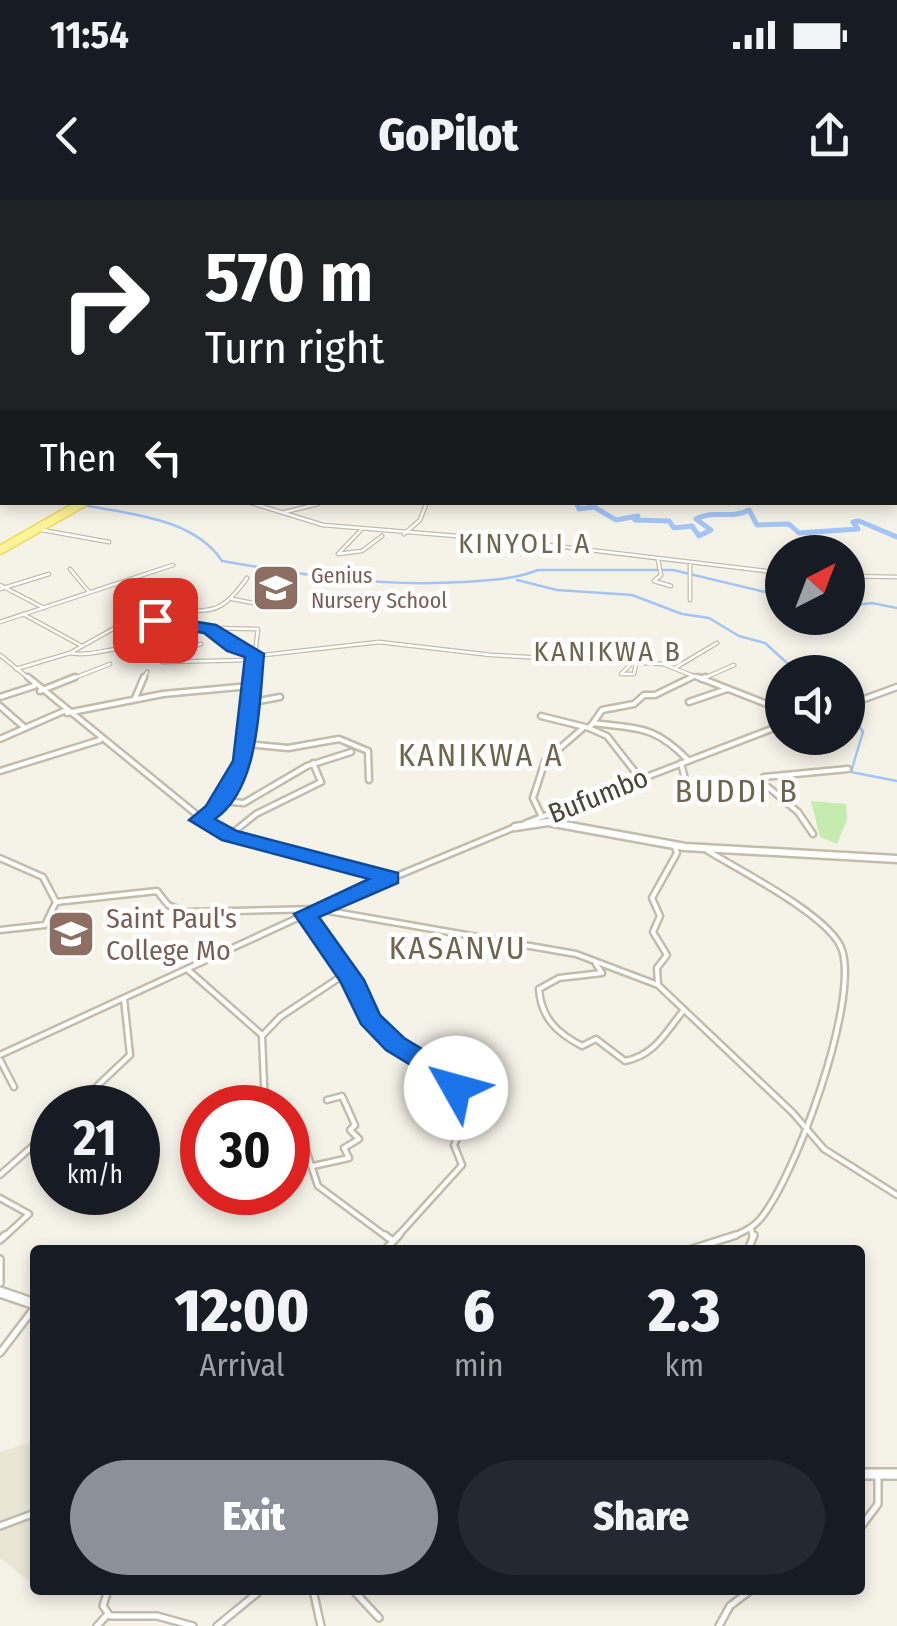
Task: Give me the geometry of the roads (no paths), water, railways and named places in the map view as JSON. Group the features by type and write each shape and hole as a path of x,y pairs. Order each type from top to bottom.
{"main road":[{"path":"2,548 79,505"}],"street":[{"path":"259,505 300,521 362,530 505,540 765,572"},
{"path":"285,512 314,505"},
{"path":"404,534 420,520 427,505"},
{"path":"38,529 109,542"},
{"path":"362,530 338,554 348,557 376,544 382,536"},
{"path":"658,560 661,578 654,581 671,586"},
{"path":"690,565 690,600"},
{"path":"0,622 173,566"},
{"path":"70,569 89,592"},
{"path":"2,588 49,574"},
{"path":"865,577 897,578"},
{"path":"16,670 70,653 118,626 162,620 181,612 210,612 232,599 247,578"},
{"path":"2,588 44,608"},
{"path":"232,599 263,604 265,609"},
{"path":"23,614 82,645"},
{"path":"162,620 210,628 258,629 241,766 220,801 200,820"},
{"path":"210,628 254,657"},
{"path":"70,653 89,656 134,645 166,662 254,657 379,642 448,652 676,668 765,704"},
{"path":"676,668 717,643"},
{"path":"159,656 201,644"},
{"path":"0,655 200,820 230,836 390,878"},
{"path":"40,691 110,664"},
{"path":"702,678 734,665"},
{"path":"135,698 147,672"},
{"path":"542,818 533,798 544,761 589,726 602,710 634,704 696,676"},
{"path":"0,689 3,696 34,686"},
{"path":"0,739 66,712 135,698 250,686"},
{"path":"865,698 897,686"},
{"path":"689,702 727,689"},
{"path":"248,703 280,697"},
{"path":"0,706 24,728"},
{"path":"541,716 589,726 649,728 688,760"},
{"path":"589,726 607,736 639,777"},
{"name":"Bufumbo","path":"526,823 765,731"},
{"path":"246,744 288,748 338,739 368,751 369,780"},
{"path":"0,771 100,740"},
{"path":"220,801 247,802 313,763 351,752"},
{"path":"230,836 256,814 321,782 313,763"},
{"path":"681,763 688,790 763,786 798,812 813,834"},
{"path":"763,786 764,777 848,769"},
{"path":"14,1087 0,1058 317,909 526,823 552,822 671,845 897,859"},
{"path":"644,979 655,975 667,954 652,932 660,916 652,898 677,853 671,845"},
{"path":"702,848 827,928 843,950 838,1034 802,1134 770,1205 749,1228 703,1245"},
{"path":"0,858 43,877 56,902"},
{"path":"56,902 152,890 186,912 317,909 563,951 658,984"},
{"path":"0,930 45,925 56,902"},
{"path":"306,914 370,1019 386,1036 451,1078 456,1088 463,1125 454,1145 462,1165 389,1245"},
{"path":"593,961 602,973 559,978 539,989 539,1006 562,1037 582,1046 596,1039 624,1061 645,1058 661,1044 684,1012"},
{"path":"187,969 262,1036 265,1085"},
{"path":"262,1036 280,1018 345,974"},
{"path":"655,975 658,984 684,1012 815,1140"},
{"path":"98,1085 130,1054 130,1014 124,999"},
{"path":"312,1166 349,1158 344,1148 359,1139 350,1130 355,1125 342,1096 327,1100"},
{"path":"802,1134 897,1195"},
{"path":"0,1174 30,1148"},
{"path":"310,1152 318,1186 392,1241"},
{"path":"0,1198 29,1214 0,1240"},
{"path":"749,1228 755,1232 750,1245"},
{"path":"0,1259 0,1283"},
{"path":"0,1292 30,1303"},
{"path":"0,1353 30,1312"},
{"path":"865,1474 897,1474"},
{"path":"865,1521 878,1504 878,1475"},
{"path":"0,1526 30,1515"},
{"path":"106,1595 103,1606 108,1614 137,1622 157,1616 193,1626"},
{"path":"216,1626 255,1595"},
{"path":"314,1595 321,1626"},
{"path":"358,1595 379,1618"},
{"path":"719,1626 730,1606 745,1595"},
{"path":"97,1626 108,1614"}],"waterway":[{"path":"83,505 140,515 178,527 195,535 222,561 312,575 431,583 500,579 538,570 673,570 765,592"},
{"path":"577,505 579,509 594,507 616,520 638,516 635,520 669,521 674,528 692,526 699,536 711,530 696,519 749,510 757,525 789,524 799,533 858,529 853,522 859,521 897,537"},
{"path":"517,580 557,590 632,595 682,614 709,618 739,636 765,643 778,655"},
{"path":"865,604 897,608"},
{"path":"856,755 851,772 897,781"}],"place":[{"name":"Genius Nursery School","path":"276,588"},
{"name":"Saint Paul's College Mo","path":"71,934"}],"district":[{"name":"KINYOLI A","path":"525,543"},
{"name":"KANIKWA B","path":"608,651"},
{"name":"KANIKWA A","path":"481,755"},
{"name":"BUDDI B","path":"737,791"},
{"name":"KASANVU","path":"458,948"}]}
